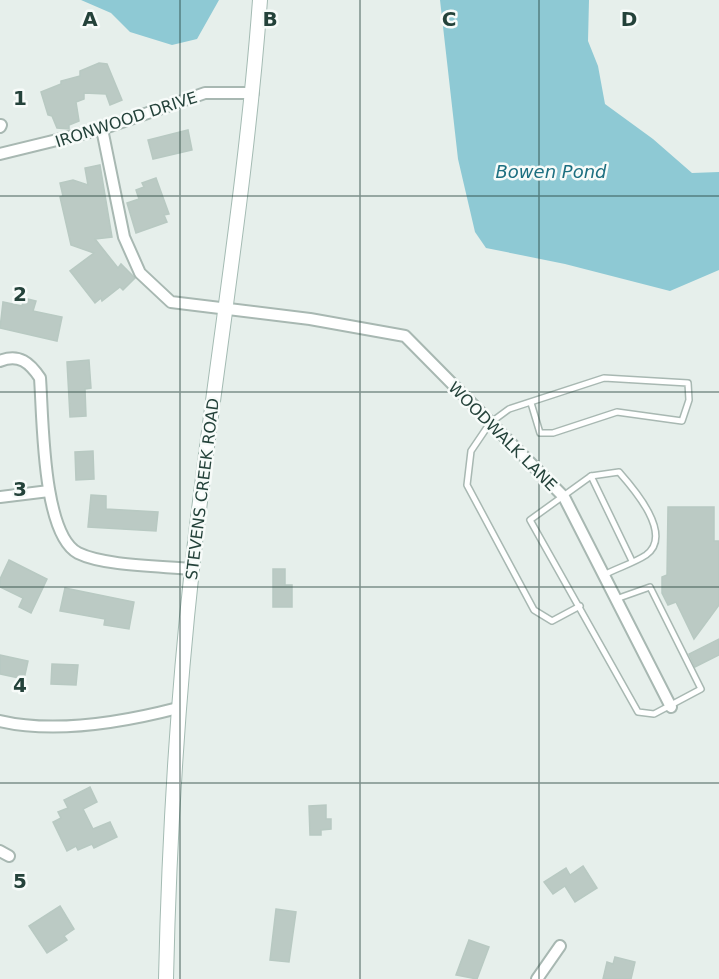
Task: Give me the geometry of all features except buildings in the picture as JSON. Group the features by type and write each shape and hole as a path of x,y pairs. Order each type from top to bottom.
{"street":[{"name":"STEVENS CREEK ROAD","path":"166,979 178,708 192,569 253,93 260,6"},
{"name":"IRONWOOD DRIVE","path":"0,154 102,129 205,93 253,93"},
{"name":"WOODWALK LANE","path":"102,129 124,237 140,273 171,302 310,319 405,336 564,497 671,706"},
{"path":"0,361 22,359 31,364 40,378 49,491 58,529 76,552 93,559 192,569"},
{"path":"0,497 49,491"},
{"path":"0,721 21,724 84,724 127,721 178,708"},
{"path":"537,979 560,946"}],"lane":[{"path":"531,403 540,433 553,433 617,412 682,421 689,400 688,383 604,378 509,409 490,423 471,451 467,484 534,610 552,621 580,606"},
{"path":"604,575 648,554 657,537 654,524 636,490 620,472 591,476 530,520 638,712 654,714 701,689 650,587 616,599"},
{"path":"591,476 632,561"}],"water":[{"path":"81,0 219,0 197,39 172,45 130,32 111,13"},
{"name":"Bowen Pond","path":"440,0 589,0 588,41 598,66 605,104 653,139 692,173 719,172 719,270 670,291 565,264 486,248 475,232 458,159"}]}
